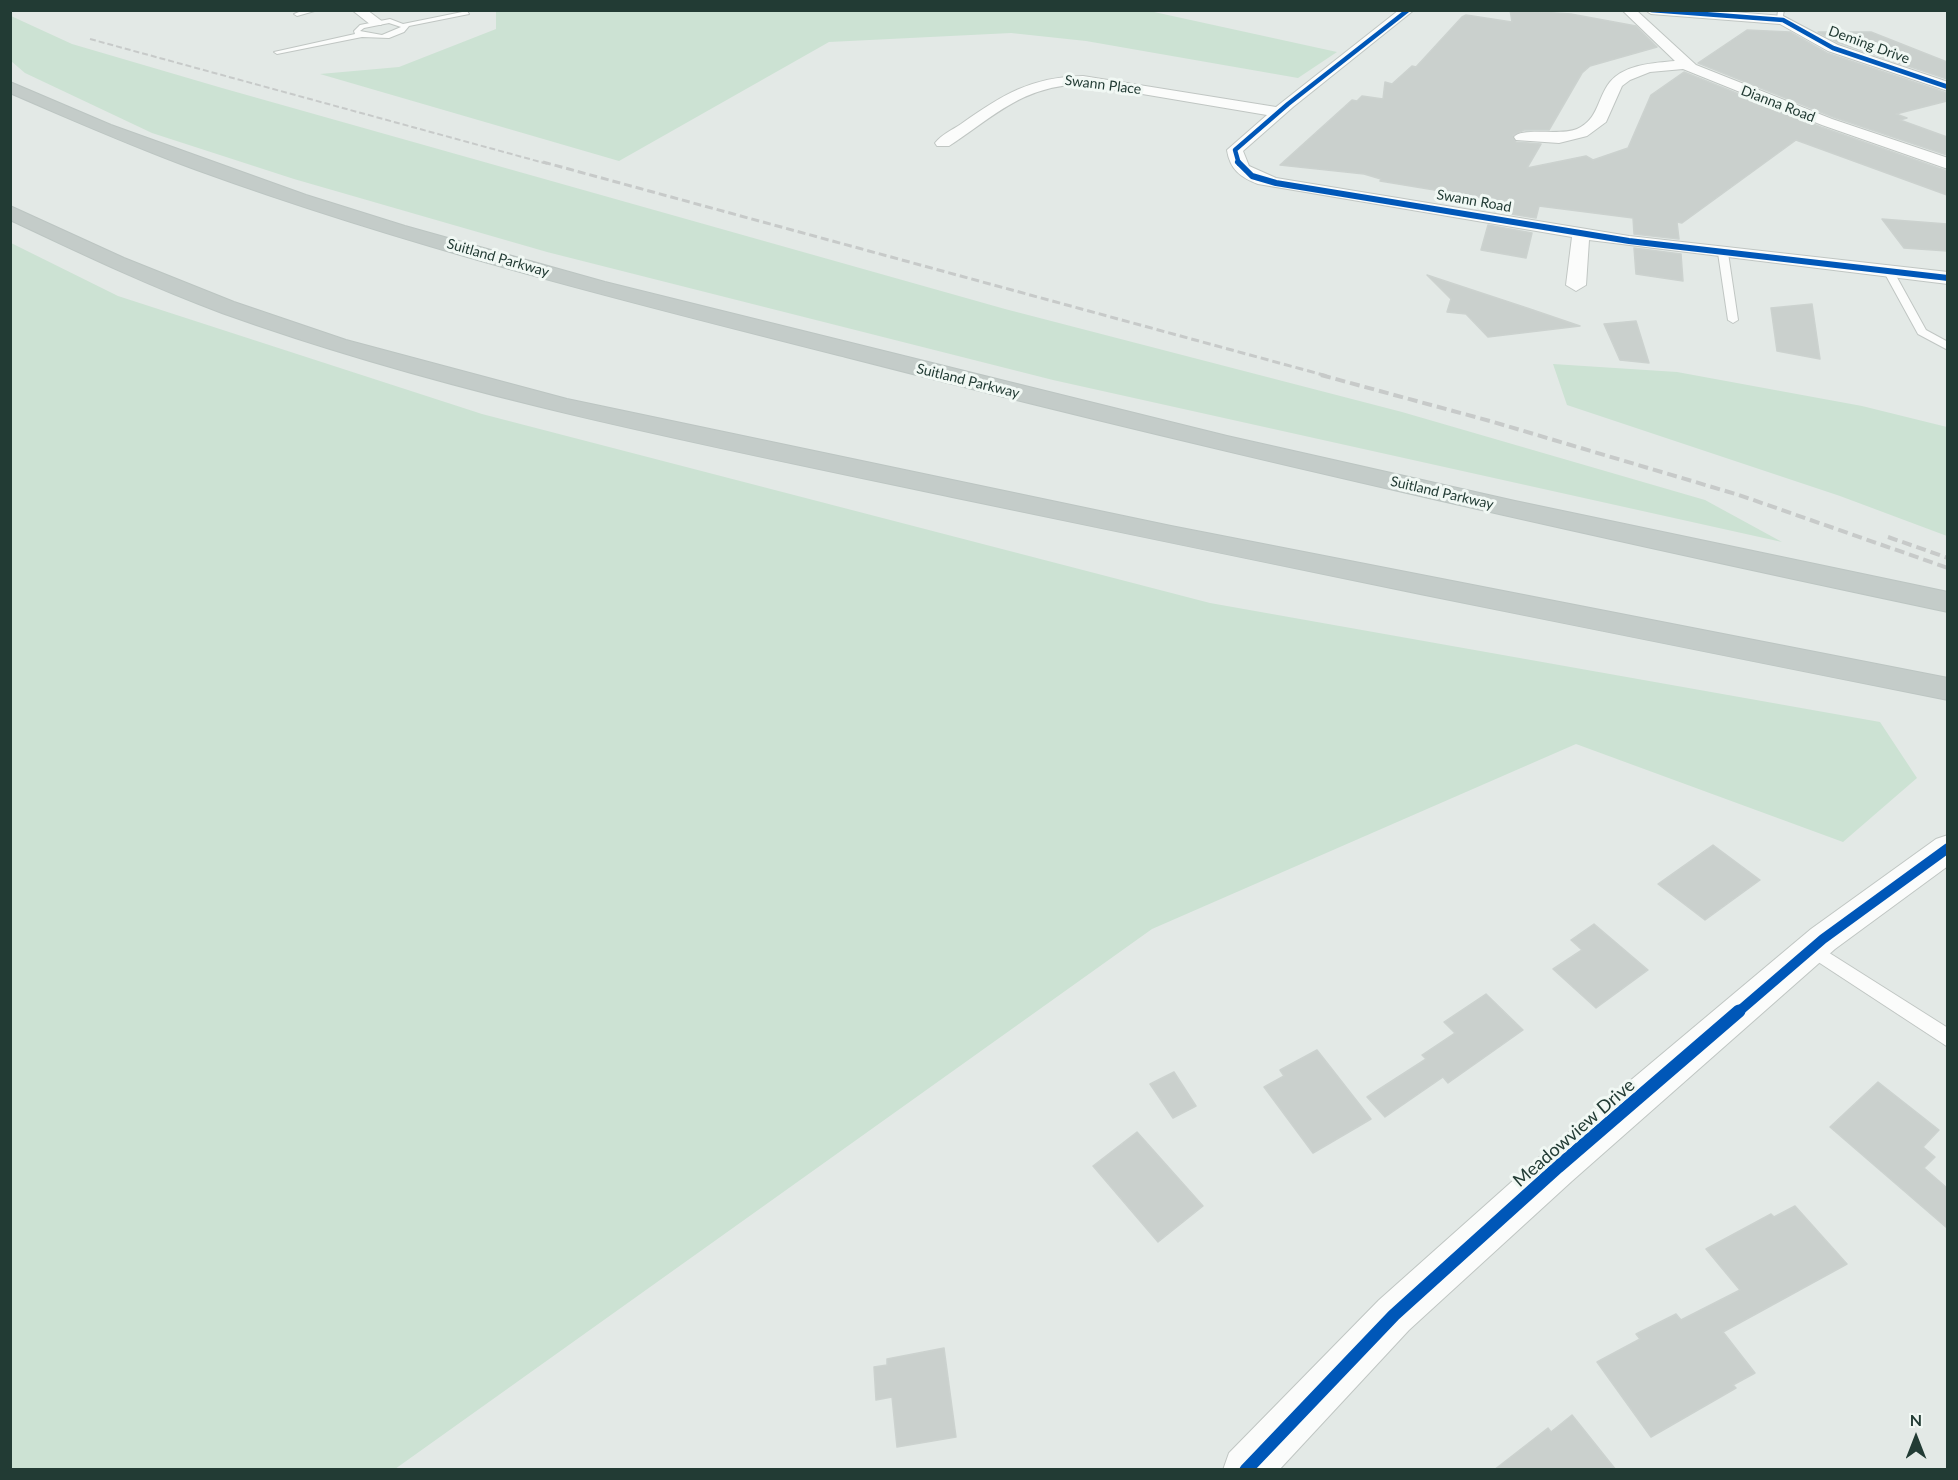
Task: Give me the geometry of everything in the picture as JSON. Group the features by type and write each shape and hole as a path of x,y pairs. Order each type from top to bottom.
{"highway":[{"name":"Suitland Parkway","path":"10,87 100,126 279,191 456,246 666,304 967,381 1241,447 1947,602"},
{"path":"10,212 107,259 252,315 388,358 542,400 700,436 1148,531 1947,689"}],"street":[{"path":"358,10 376,22"},
{"name":"Swann Road","path":"1408,10 1279,112 1235,150 1235,159 1249,175 1311,188 1581,233 1723,253 1947,278"},
{"name":"Dianna Road","path":"1628,10 1686,64 1746,92 1947,164"},
{"name":"Deming Drive","path":"1651,10 1748,17 1781,15 1833,48 1947,87"},
{"path":"1522,137 1556,139 1582,134 1596,124 1607,108 1617,83 1636,71 1686,64"},
{"name":"Swann Place","path":"944,143 1030,86 1057,80 1083,80 1279,112"},
{"path":"1576,285 1581,233"},
{"name":"Meadowview Drive","path":"1246,1470 1394,1315 1558,1167 1812,949 1947,848"}],"lane":[{"path":"297,14 315,10"},
{"path":"360,35 357,29 376,22 390,21 405,25 467,13"},
{"path":"277,52 360,35 388,35 403,30 405,25"},
{"path":"1723,253 1733,320"},
{"path":"1889,272 1922,332 1947,347"},
{"path":"1812,949 1947,1040"}],"green space":[{"path":"496,10 1145,10 1337,52 1298,78 1086,41 1011,33 829,42 619,161 320,74 399,67 496,29"},
{"path":"11,16 72,44 222,88 1005,309 1402,412 1705,500 1782,542 1053,380 547,252 294,179 152,133 25,73 11,61"},
{"path":"11,243 118,296 482,414 1210,603 1880,722 1917,778 1843,842 1576,744 1152,929 395,1469 11,1469"},
{"path":"1553,364 1677,372 1862,406 1947,427 1947,536 1840,496 1567,405"}],"building":[{"path":"1510,10 1571,14 1636,26 1657,47 1590,66 1582,73 1549,130 1524,130 1513,135 1516,142 1541,144 1527,168 1586,156 1593,160 1628,148 1651,95 1684,72 1821,127 1947,171 1947,195 1796,140 1682,223 1677,222 1679,239 1634,234 1633,218 1539,206 1536,218 1492,211 1495,200 1380,181 1381,179 1364,174 1280,165 1352,100 1357,101 1362,96 1383,99 1385,82 1392,84 1412,66 1416,67 1462,17 1466,15 1512,22"},
{"path":"1747,30 1790,32 1827,53 1947,93 1947,101 1896,114 1907,118 1900,120 1947,137 1947,155 1833,117 1698,63"},
{"path":"1818,32 1871,32 1947,62 1947,79 1839,43"},
{"path":"1882,219 1947,224 1947,251 1904,248"},
{"path":"1488,225 1532,233 1526,258 1481,250"},
{"path":"1634,248 1681,254 1683,281 1636,274"},
{"path":"1427,275 1580,326 1488,337 1466,314 1447,312 1451,299"},
{"path":"1812,304 1820,359 1777,351 1771,308"},
{"path":"1636,321 1649,363 1620,360 1604,324"},
{"path":"1713,845 1760,880 1705,920 1658,884"},
{"path":"1594,924 1648,970 1596,1008 1553,969 1582,950 1571,940"},
{"path":"1486,994 1523,1030 1448,1083 1443,1077 1385,1117 1367,1097 1426,1059 1422,1055 1455,1033 1444,1022"},
{"path":"1317,1050 1371,1119 1313,1153 1264,1087 1284,1076 1280,1070"},
{"path":"1174,1072 1196,1106 1173,1118 1150,1084"},
{"path":"1878,1082 1939,1130 1923,1147 1935,1157 1924,1168 1947,1188 1947,1228 1830,1127"},
{"path":"1137,1132 1203,1206 1158,1242 1093,1166"},
{"path":"1795,1206 1847,1264 1723,1332 1755,1373 1733,1385 1736,1388 1651,1437 1597,1362 1640,1339 1636,1334 1676,1314 1681,1320 1740,1290 1706,1249 1771,1214 1774,1217"},
{"path":"944,1348 956,1437 897,1447 892,1397 876,1400 874,1367 887,1365 887,1359"},
{"path":"1572,1415 1616,1470 1494,1470 1548,1428 1551,1432"}],"railway":[{"path":"90,39 548,164"},
{"path":"543,162 1327,376"},
{"path":"1321,375 1490,421 1739,495 1948,568"},
{"path":"1888,537 1948,558"}],"cycle path":[{"path":"1408,10 1288,104 1235,150 1237,161 1243,170 1252,176 1276,183 1629,241 1948,278"},
{"path":"1651,10 1783,20 1833,48 1948,87"},
{"path":"1246,1470 1394,1315 1558,1167 1823,939 1948,848"}]}
